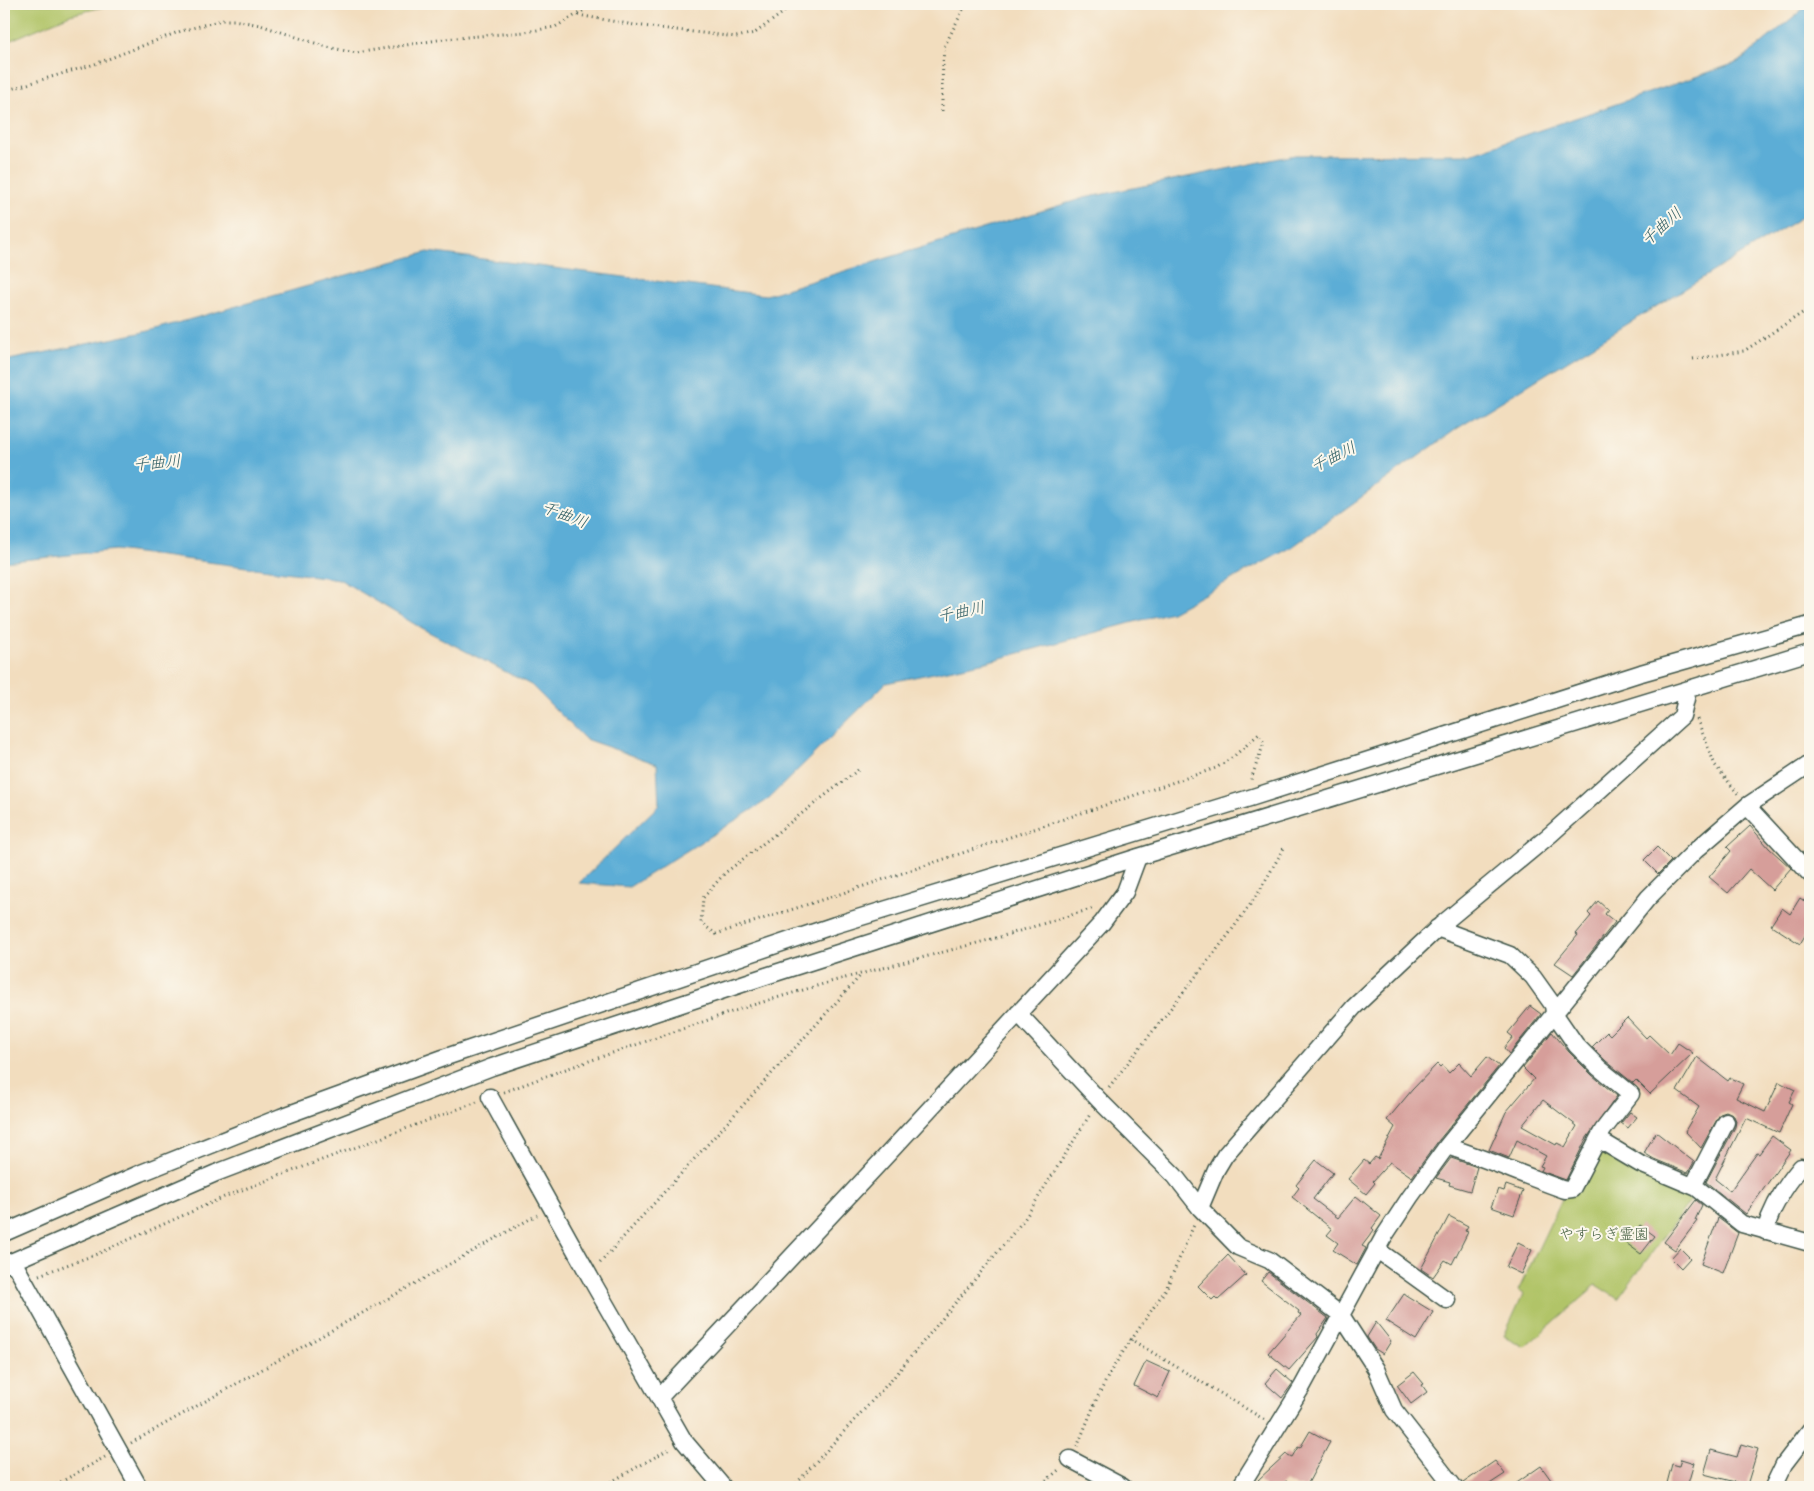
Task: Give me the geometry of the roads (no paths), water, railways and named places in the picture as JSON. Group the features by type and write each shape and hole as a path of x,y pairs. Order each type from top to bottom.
{"street":[{"path":"4,1233 141,1173 281,1117 443,1058 835,925 1253,797 1641,674 1810,625"},
{"path":"139,1487 22,1279 8,1263 216,1173 492,1066 1138,857 1810,652"},
{"path":"1200,1208 1216,1170 1225,1155 1354,1007 1437,928 1551,834 1682,716 1688,690"},
{"path":"1240,1487 1276,1426 1302,1387 1376,1249 1410,1197 1447,1146 1648,898 1695,851 1747,806 1810,764"},
{"path":"1747,806 1810,874"},
{"path":"659,1398 1102,922 1125,892 1138,857"},
{"path":"1437,928 1510,955 1533,977 1553,1005 1554,1013 1576,1046 1631,1094 1602,1130 1572,1189 1565,1190 1518,1174 1482,1158 1447,1146"},
{"path":"1018,1013 1099,1100 1174,1176 1200,1208 1238,1247 1269,1260 1341,1315 1376,1369 1394,1410 1454,1487"},
{"path":"490,1097 684,1441 723,1487"},
{"path":"1693,1186 1726,1122"},
{"path":"1598,1139 1640,1164 1693,1186 1742,1224 1810,1243"},
{"path":"1765,1231 1768,1220 1783,1190 1801,1167"},
{"path":"1376,1249 1448,1300"},
{"path":"1773,1487 1784,1464 1810,1430"},
{"path":"1070,1459 1123,1487"}],"water":[{"name":"千曲川","path":"1809,4 1810,212 1458,428 1292,547 1171,612 986,662 886,683 766,801 629,887 579,883 659,805 657,764 585,739 531,685 421,628 339,579 115,550 4,562 4,361 149,331 428,252 766,295 1084,198 1295,155 1470,154 1739,62"}],"park label":[{"name":"やすらぎ霊園","path":"1604,1234"}]}
